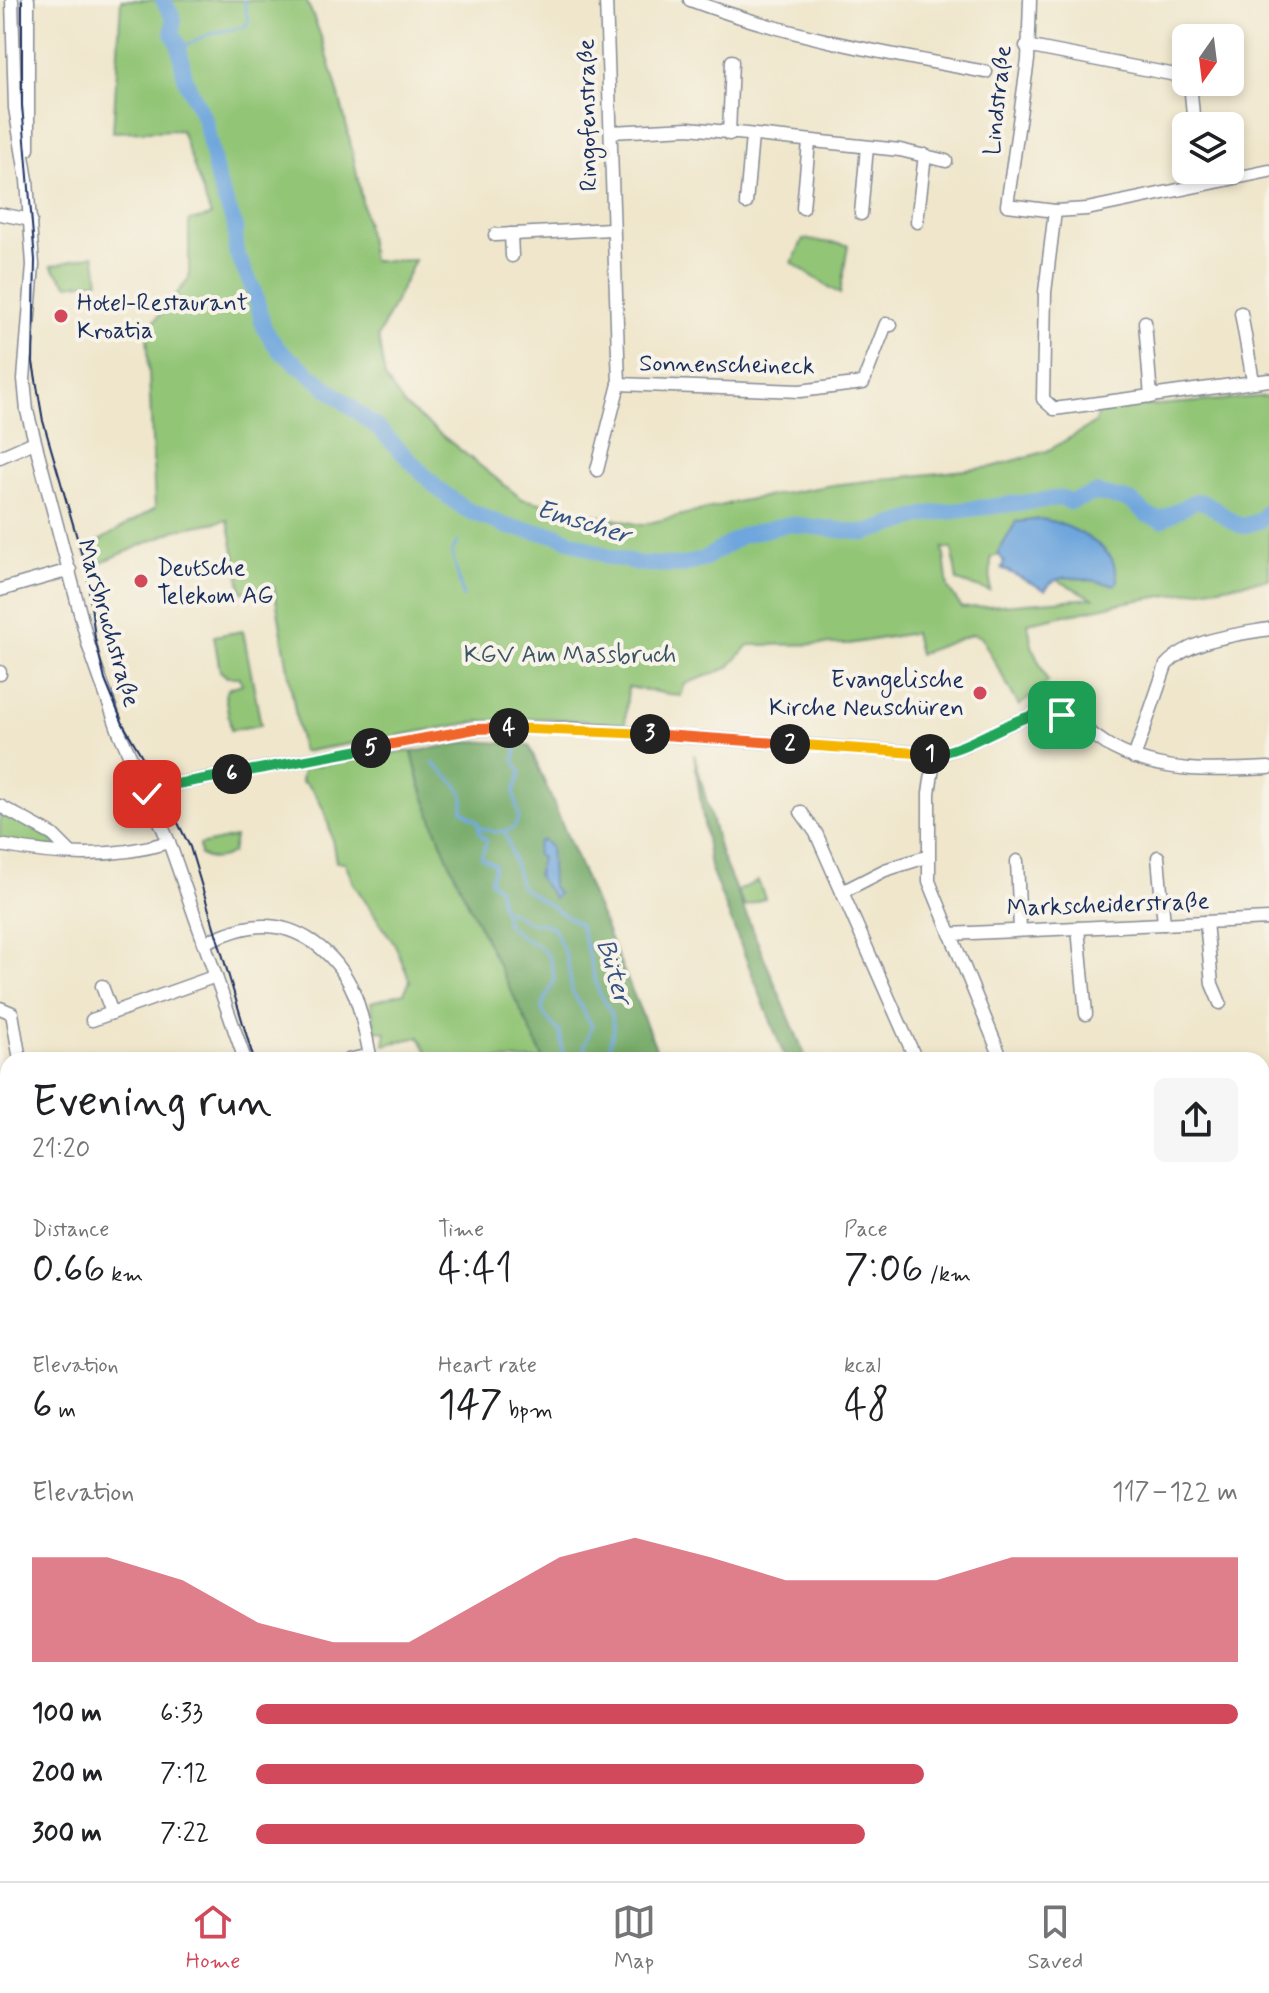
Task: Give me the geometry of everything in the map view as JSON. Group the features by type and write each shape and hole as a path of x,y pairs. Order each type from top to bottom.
{"street":[{"name":"Marsbruchstraße","path":"12,0 15,108 31,220 32,287 24,379 34,442 89,647 109,707 169,842 242,1052"},
{"name":"Marsbruchstraße","path":"27,180 28,0"},
{"name":"Ringofenstraße","path":"597,470 619,384 611,229 606,0"},
{"path":"690,0 750,21 831,42 986,72"},
{"name":"Lindstraße","path":"1030,0 1026,72 1007,205 1055,211"},
{"path":"1026,46 1172,74"},
{"path":"729,134 732,61"},
{"path":"611,132 689,128 867,147 946,161"},
{"path":"746,203 752,136"},
{"path":"803,208 809,142"},
{"path":"861,214 867,147"},
{"path":"917,222 925,155"},
{"path":"1269,171 1087,209 1055,211 1045,292 1043,399 1054,409 1269,380"},
{"path":"0,214 31,220"},
{"path":"495,235 611,229"},
{"path":"511,234 512,256"},
{"path":"1241,313 1253,381"},
{"path":"1145,322 1151,397"},
{"name":"Sonnenscheineck","path":"619,384 800,391 863,383 886,324 891,325"},
{"path":"0,457 34,442"},
{"path":"0,590 70,570"},
{"path":"1134,758 1166,665 1195,646 1269,629"},
{"path":"147,794 160,787 475,729 563,728 935,754 956,750 1036,714 1056,713 1134,758 1178,769 1269,768"},
{"path":"935,754 929,793 926,857 932,895 999,1052"},
{"path":"0,806 53,835 71,853"},
{"path":"801,812 816,833 912,1052"},
{"path":"0,845 111,855 169,842"},
{"path":"842,892 885,870 926,857"},
{"path":"1158,857 1164,924"},
{"path":"1017,861 1020,930"},
{"name":"Markscheiderstraße","path":"950,934 1269,919"},
{"path":"1206,922 1212,984 1220,1003"},
{"path":"203,943 255,926 288,931 316,944 338,965 354,993 370,1052"},
{"path":"1078,928 1086,1014"},
{"path":"92,1020 216,976"},
{"path":"102,986 112,1013"},
{"path":"0,1008 12,1013 19,1052"}],"green space":[{"name":"KGV Am Massbruch","path":"121,0 306,0 338,93 355,163 372,261 415,260 378,337 385,378 404,405 522,499 641,525 740,501 833,485 992,467 1047,451 1095,423 1098,410 1269,396 1269,579 1127,602 1028,623 1032,646 1048,682 1019,706 981,637 973,634 919,654 914,633 849,644 749,645 728,668 685,684 681,696 628,687 625,724 550,718 481,721 302,752 274,587 242,592 228,520 179,529 93,566 84,550 155,508 147,330 189,279 189,221 211,216 181,130 113,132","holes":["943,548 952,549 957,581 990,591 991,557 1006,554 1093,598 962,608 948,588"]},
{"path":"803,239 848,245 840,294 792,263"},
{"path":"94,255 99,281 68,285 51,266"},
{"path":"243,631 261,725 231,730 225,695 229,688 242,684 240,677 227,677 220,671 214,636"},
{"path":"473,741 529,745 658,1052 540,1052 453,870 423,792 412,752"},
{"path":"412,752 420,786 540,1052 427,1052 419,1037 384,1045 386,1032 375,1030 371,1002 404,993 410,981 395,945 353,883 345,862 336,862 322,805 301,781 303,768"},
{"path":"694,754 721,855 804,1052 783,1052 710,867"},
{"path":"0,810 58,843 57,849 0,841"},
{"path":"235,837 232,853 212,859 200,855 199,845"},
{"path":"758,881 765,898 745,907 737,891"}],"water":[{"path":"1041,519 1069,527 1104,549 1112,558 1118,581 1114,585 1086,579 1058,579 1045,590 1001,568 1004,562 998,553 1016,522"},
{"path":"543,840 550,847 552,887 558,894 554,898 537,876 541,858 536,854 538,842"}],"waterway":[{"name":"Emscher","path":"163,0 174,19 172,33 179,46 185,79 205,120 218,183 235,225 236,252 254,291 264,328 278,349 380,430 437,488 465,509 508,527 557,535 609,557 642,564 683,565 704,559 743,535 789,524 865,533 928,514 1062,498 1070,502 1096,493 1131,501 1147,515 1161,520 1195,501 1209,505 1243,526 1259,521 1269,509"},
{"path":"179,48 212,33 245,27 248,21 244,0"},
{"name":"Büter","path":"469,516 472,512"},
{"name":"Büter","path":"458,541 452,552 463,597"},
{"name":"Büter","path":"517,745 514,761 521,772 514,792 519,817 514,827 505,831 521,887 580,925 598,990 611,1013 614,1028 608,1052"},
{"path":"433,763 460,789 464,802 462,810 478,822 479,832 487,841 481,857 495,865 490,881 499,889 506,922 549,957 554,981 542,1007 546,1017 560,1032 563,1052"},
{"path":"479,827 494,832 505,831"},
{"path":"506,909 531,923 554,928 567,959 572,991 592,1026 584,1047 588,1052"}],"tram line":[{"path":"22,0 22,105 35,260 33,362 43,421 87,572 95,638 105,680 123,724 190,847 252,1052"}],"place":[{"name":"Hotel-Restaurant Kroatia","path":"61,316"},
{"name":"Deutsche Telekom AG","path":"141,581"},
{"name":"Evangelische Kirche Neuschüren","path":"980,693"}],"route":[{"path":"147,794 160,787 475,729 563,728 935,754 956,750 1036,714 1062,715"}]}
